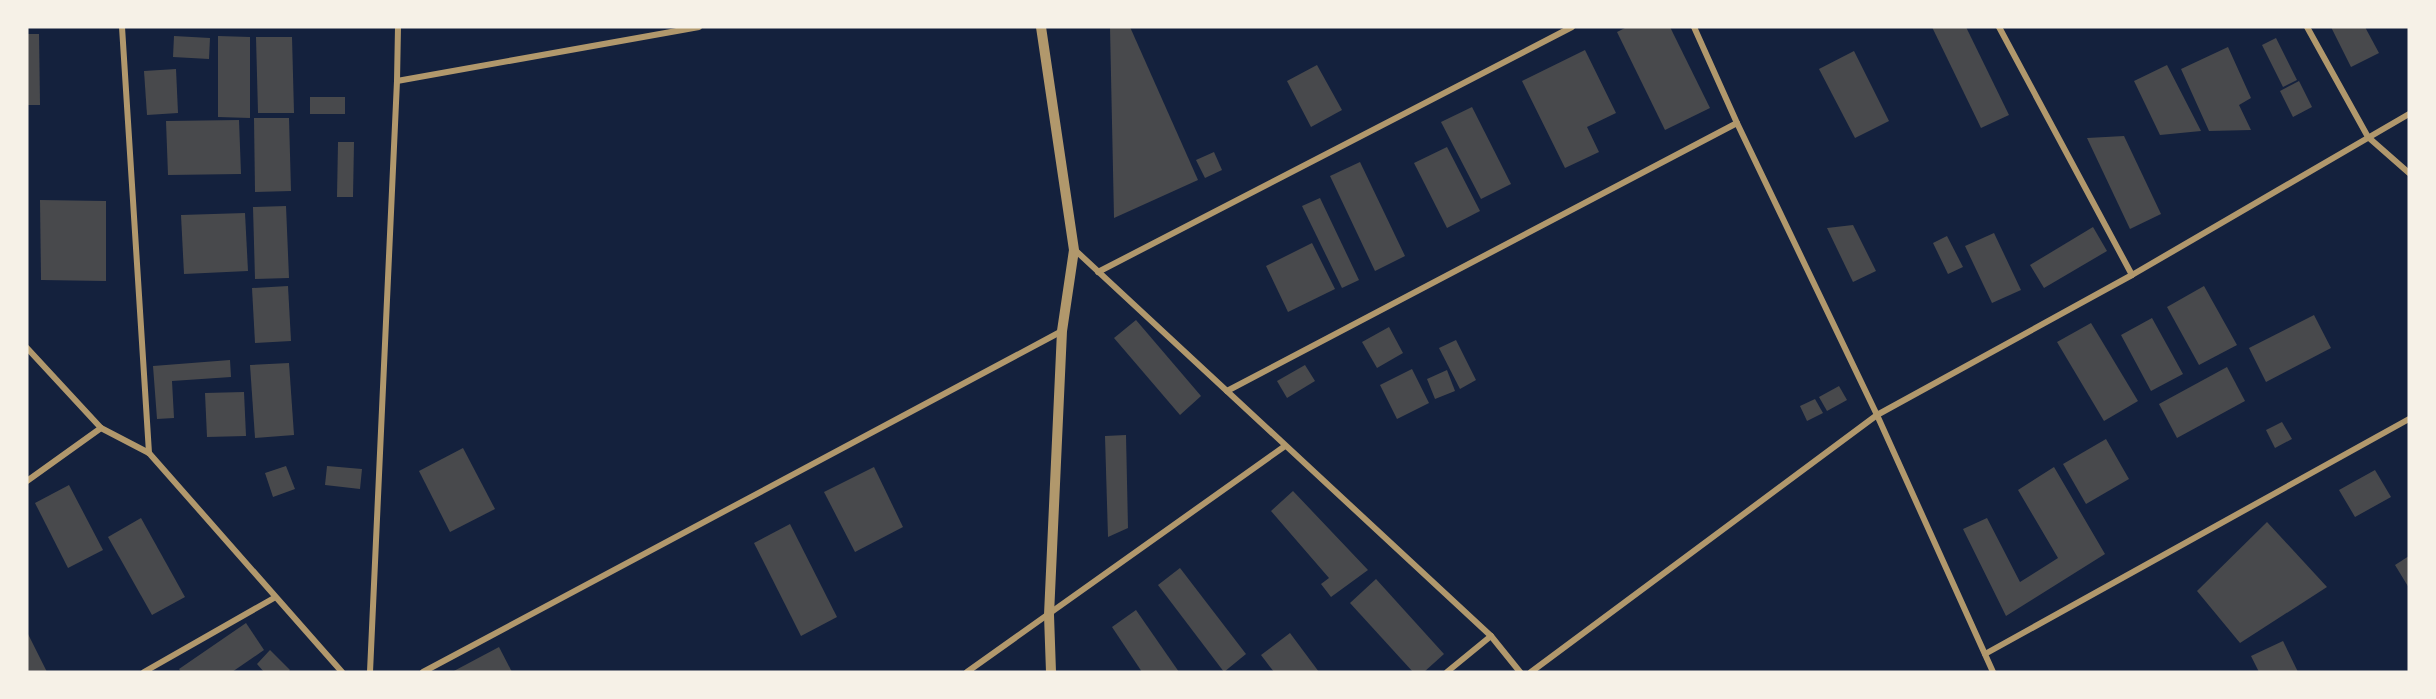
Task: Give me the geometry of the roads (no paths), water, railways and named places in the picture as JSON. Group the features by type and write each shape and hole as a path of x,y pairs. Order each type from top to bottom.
{"street":[{"path":"123,27 149,453"},
{"path":"370,672 398,27"},
{"path":"397,81 699,27"},
{"path":"1041,27 1074,250 1062,331 1049,615 1051,672"},
{"path":"1098,272 1572,27"},
{"path":"1694,27 1737,123 1877,415 1993,672"},
{"path":"1999,27 2132,275"},
{"path":"2307,27 2367,137 2409,173"},
{"path":"1531,672 1877,415 2132,275 2409,114"},
{"path":"1227,391 1737,123"},
{"path":"1074,250 1491,636 1520,672"},
{"path":"423,672 1062,331"},
{"path":"27,348 101,428 149,453 274,598 342,672"},
{"path":"1985,654 2409,419"},
{"path":"27,481 101,428"},
{"path":"967,672 1285,446"},
{"path":"144,672 274,598"},
{"path":"1447,672 1491,636"}]}
